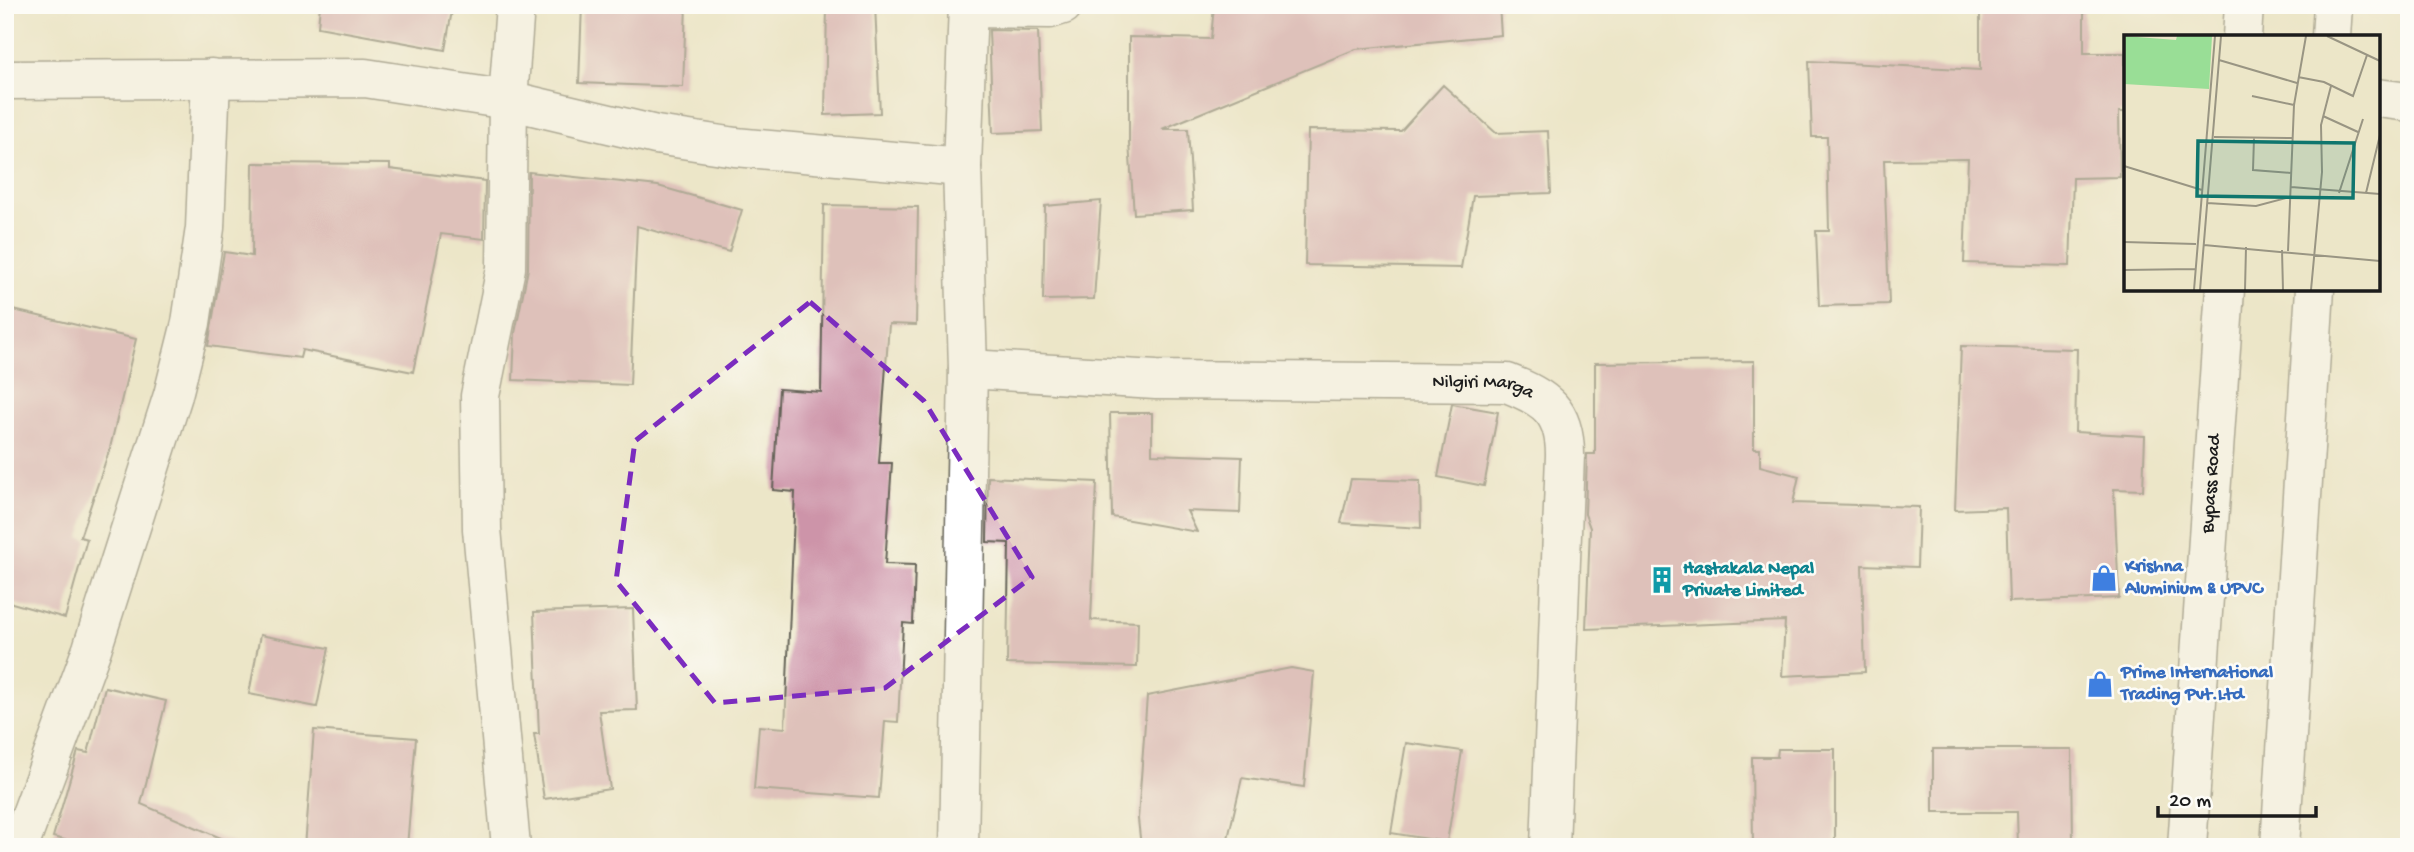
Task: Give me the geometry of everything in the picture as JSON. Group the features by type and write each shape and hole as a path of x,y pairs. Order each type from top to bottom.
{"main road":[{"path":"511,847 482,529 480,396 506,268 508,100 515,5"},
{"path":"959,847 968,369 962,167 968,6 1050,9 1063,5"},
{"path":"2242,35 2244,5"},
{"path":"2331,35 2333,5"},
{"path":"19,847 92,649 176,383 191,323 205,228 211,78"},
{"path":"5,80 365,78 508,100 656,135 735,147 962,167"},
{"path":"2379,98 2409,102"},
{"name":"Bypass Road","path":"2187,847 2225,290"},
{"path":"2280,847 2315,290"},
{"name":"Nilgiri Marga","path":"968,369 1156,380 1507,383 1528,391 1552,407 1565,431 1565,455 1550,847"}],"highlighted area":[{"path":"810,302 924,401 1032,577 885,688 715,703 616,581 635,441"}],"building":[{"path":"320,5 453,5 445,50 318,27"},
{"path":"582,5 686,5 683,87 579,83"},
{"path":"827,5 875,5 880,113 825,115"},
{"path":"1214,5 1499,5 1501,35 1356,49 1162,129 1188,129 1193,210 1134,214 1129,143 1129,37 1211,39"},
{"path":"1980,5 2084,5 2084,53 2124,53 2124,112 2119,112 2120,177 2073,178 2070,266 1964,263 1968,159 1884,160 1889,304 1819,306 1816,231 1829,231 1827,137 1812,137 1809,61 1980,70"},
{"path":"989,30 1038,31 1042,131 993,133"},
{"path":"1443,85 1496,133 1548,131 1551,193 1473,196 1461,268 1305,265 1308,130 1401,131"},
{"path":"253,163 390,164 390,169 485,181 484,239 441,234 413,372 302,350 300,358 208,346 224,252 252,256"},
{"path":"529,172 658,186 742,210 729,252 637,226 630,385 513,380 515,333 528,269"},
{"path":"1101,201 1094,299 1043,300 1045,206"},
{"path":"824,205 918,207 916,325 889,324 879,463 892,463 885,564 915,565 913,624 903,623 898,722 885,721 879,798 754,789 759,726 785,728 795,492 773,490 779,389 821,392"},
{"path":"5,308 136,339 110,448 80,537 87,539 65,618 5,601"},
{"path":"1961,346 2077,349 2075,432 2145,436 2143,490 2114,489 2119,598 2009,602 2006,508 1955,510"},
{"path":"1754,361 1754,449 1760,449 1760,466 1799,476 1793,503 1919,507 1917,567 1862,565 1865,672 1782,676 1785,621 1586,629 1590,528 1585,514 1587,454 1595,454 1595,363"},
{"path":"1452,404 1498,412 1484,486 1438,477"},
{"path":"1110,413 1152,413 1152,454 1242,457 1240,513 1187,511 1197,532 1112,517"},
{"path":"988,477 1097,482 1091,620 1138,622 1137,667 1007,664 1009,543 987,542"},
{"path":"1351,479 1420,481 1421,528 1341,523"},
{"path":"633,609 637,710 599,711 610,789 544,799 534,734 539,734 534,612"},
{"path":"260,635 329,648 317,707 249,694"},
{"path":"1291,668 1314,672 1304,787 1242,778 1226,847 1141,847 1138,819 1147,696"},
{"path":"105,687 166,701 141,804 242,847 91,847 53,837 78,751 88,753"},
{"path":"314,730 416,738 407,847 305,847"},
{"path":"1406,743 1462,751 1447,842 1391,833"},
{"path":"1778,749 1835,749 1835,847 1753,847 1752,757 1777,757"},
{"path":"1933,749 2072,749 2073,847 2018,847 2017,812 1933,812"}],"place":[{"name":"Krishna Aluminium & UPVC","path":"2104,578"},
{"name":"Hastakala Nepal Private Limited","path":"1662,580"},
{"name":"Prime International Trading Pvt.Ltd","path":"2100,684"}]}
